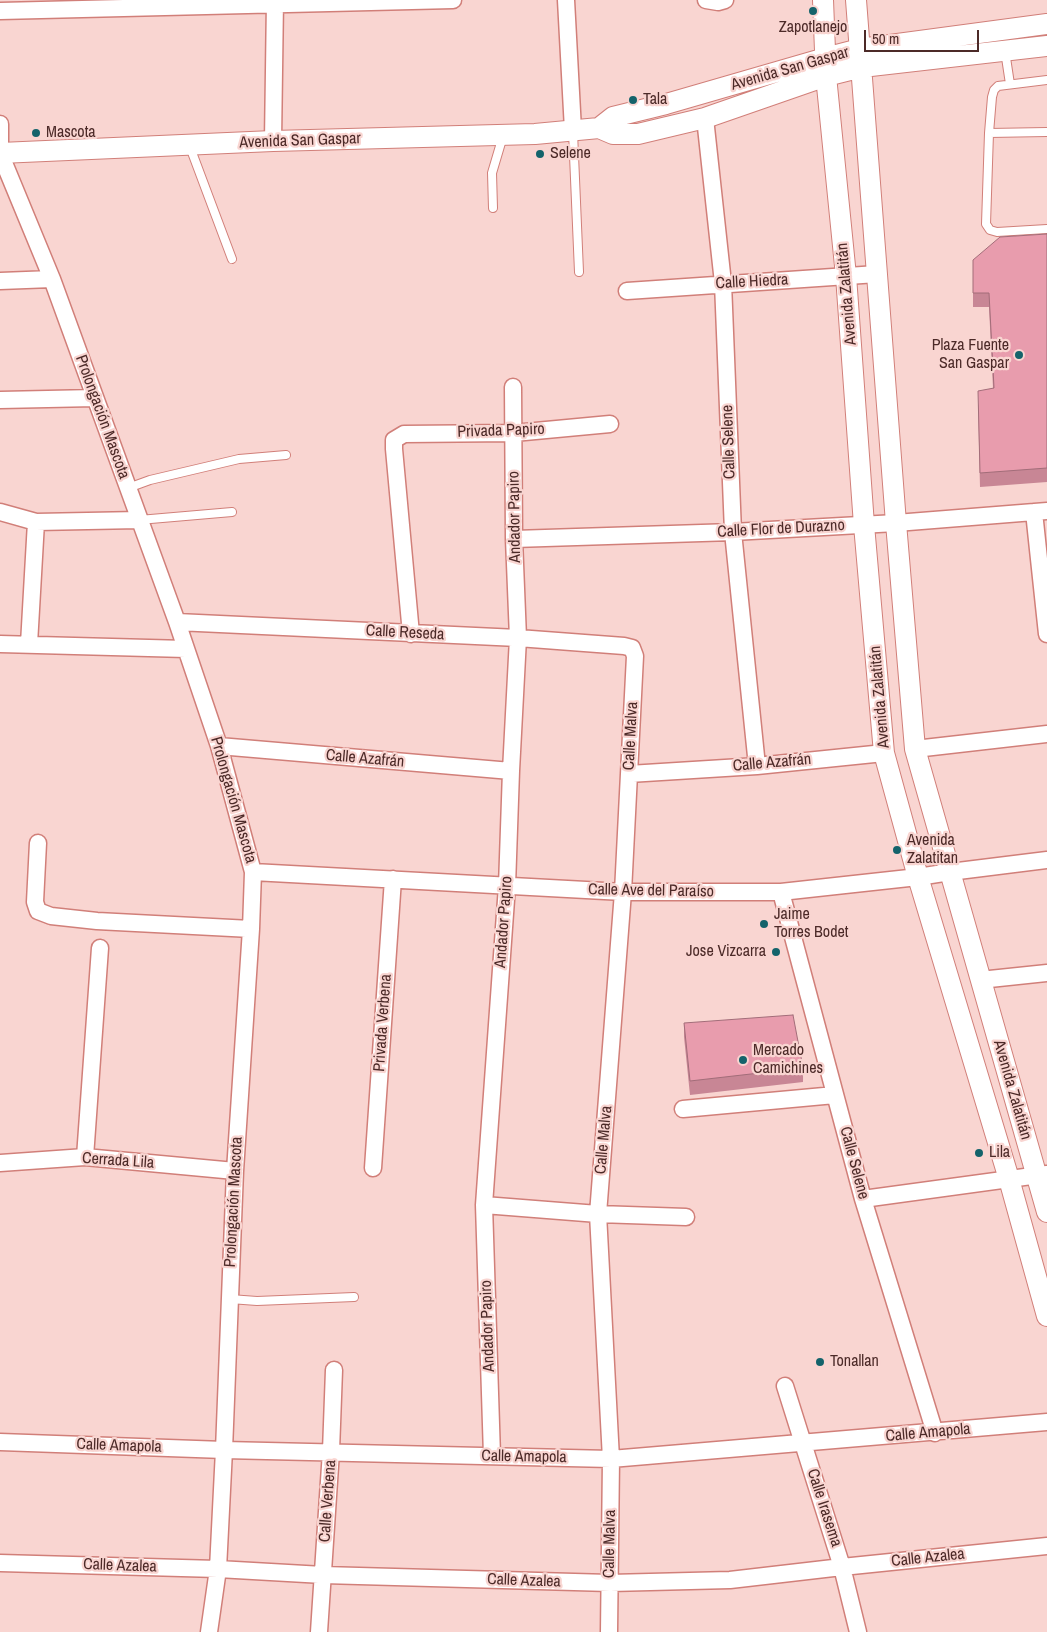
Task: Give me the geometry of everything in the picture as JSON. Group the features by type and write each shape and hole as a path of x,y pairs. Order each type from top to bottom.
{"street":[{"path":"0,11 275,2 453,0"},
{"path":"566,0 573,130"},
{"path":"706,0 718,2 725,0"},
{"name":"Avenida Zalatitán","path":"823,0 826,67 846,276 864,524 884,753 918,877 1009,1179 1047,1316"},
{"name":"Avenida Zalatitán","path":"856,0 915,749 980,980 1042,1175 1047,1212"},
{"path":"273,141 275,2"},
{"name":"Avenida San Gaspar","path":"599,128 613,117 861,58 1004,40 1047,24"},
{"name":"Avenida San Gaspar","path":"1004,40 1047,46"},
{"name":"Avenida San Gaspar","path":"0,153 273,141 503,134 599,128 613,134 638,134 705,118 826,67"},
{"name":"Calle Selene","path":"705,118 723,283 733,532 758,766"},
{"name":"Prolongación Mascota","path":"0,124 0,153 52,279 177,622 219,746 253,872 235,1171 218,1569 209,1632"},
{"name":"Calle Hiedra","path":"627,291 877,274"},
{"path":"0,281 52,279"},
{"name":"Andador Papiro","path":"492,1456 484,1206 507,886 518,638 514,538 514,387"},
{"path":"0,400 95,398"},
{"name":"Privada Papiro","path":"411,634 394,440 404,434 514,432 610,424"},
{"path":"0,512 36,522 139,520"},
{"path":"1040,512 1047,634"},
{"name":"Calle Flor de Durazno","path":"514,538 733,532 896,523 1040,512"},
{"path":"29,644 36,522"},
{"name":"Calle Reseda","path":"177,622 518,638 632,648"},
{"path":"0,644 186,650"},
{"name":"Calle Malva","path":"609,1632 611,1459 598,1214 623,892 635,656 632,648"},
{"path":"915,749 1047,734"},
{"name":"Calle Azafrán","path":"219,746 511,771"},
{"name":"Calle Azafrán","path":"629,774 758,766 884,753"},
{"path":"38,843 35,902 38,911 51,916 97,921 251,929"},
{"name":"Calle Ave del Paraíso","path":"253,872 623,892 781,892 1047,860"},
{"name":"Privada Verbena","path":"373,1168 393,879"},
{"name":"Calle Selene","path":"781,892 863,1199 936,1433"},
{"path":"85,1157 100,948"},
{"path":"980,980 1047,973"},
{"path":"683,1109 835,1095"},
{"name":"Cerrada Lila","path":"0,1163 85,1157 235,1171"},
{"path":"863,1199 1042,1175"},
{"path":"484,1206 598,1214 686,1217"},
{"name":"Calle Verbena","path":"319,1632 331,1452 334,1370"},
{"name":"Calle Irasema","path":"785,1386 842,1567 858,1632"},
{"name":"Calle Amapola","path":"0,1442 224,1450 611,1459 936,1433 1047,1422"},
{"name":"Calle Azalea","path":"0,1563 610,1583 730,1580 1047,1546"}],"lane":[{"path":"1004,40 1010,84"},
{"path":"1047,80 998,86 994,90 989,133 986,224 990,230 997,232 1047,229"},
{"path":"573,130 579,272"},
{"path":"989,133 1047,132"},
{"path":"493,208 492,173 503,134"},
{"path":"189,145 232,259"},
{"path":"128,488 150,480 240,459 286,456"},
{"path":"139,520 232,512"},
{"path":"230,1299 354,1297"}],"building":[{"name":"Plaza Fuente San Gaspar","path":"1047,234 1047,468 980,473 978,391 994,388 989,293 973,293 973,260 1000,237"},
{"name":"Mercado Camichines","path":"793,1015 803,1068 690,1081 684,1023"}],"place":[{"name":"Zapotlanejo","path":"813,11"},
{"name":"Tala","path":"633,100"},
{"name":"Mascota","path":"36,133"},
{"name":"Selene","path":"540,154"},
{"name":"Plaza Fuente San Gaspar","path":"1019,355"},
{"name":"Avenida Zalatitan","path":"897,850"},
{"name":"Jaime Torres Bodet","path":"764,924"},
{"name":"Jose Vizcarra","path":"776,952"},
{"name":"Mercado Camichines","path":"743,1060"},
{"name":"Lila","path":"979,1153"},
{"name":"Tonallan","path":"820,1362"}]}
